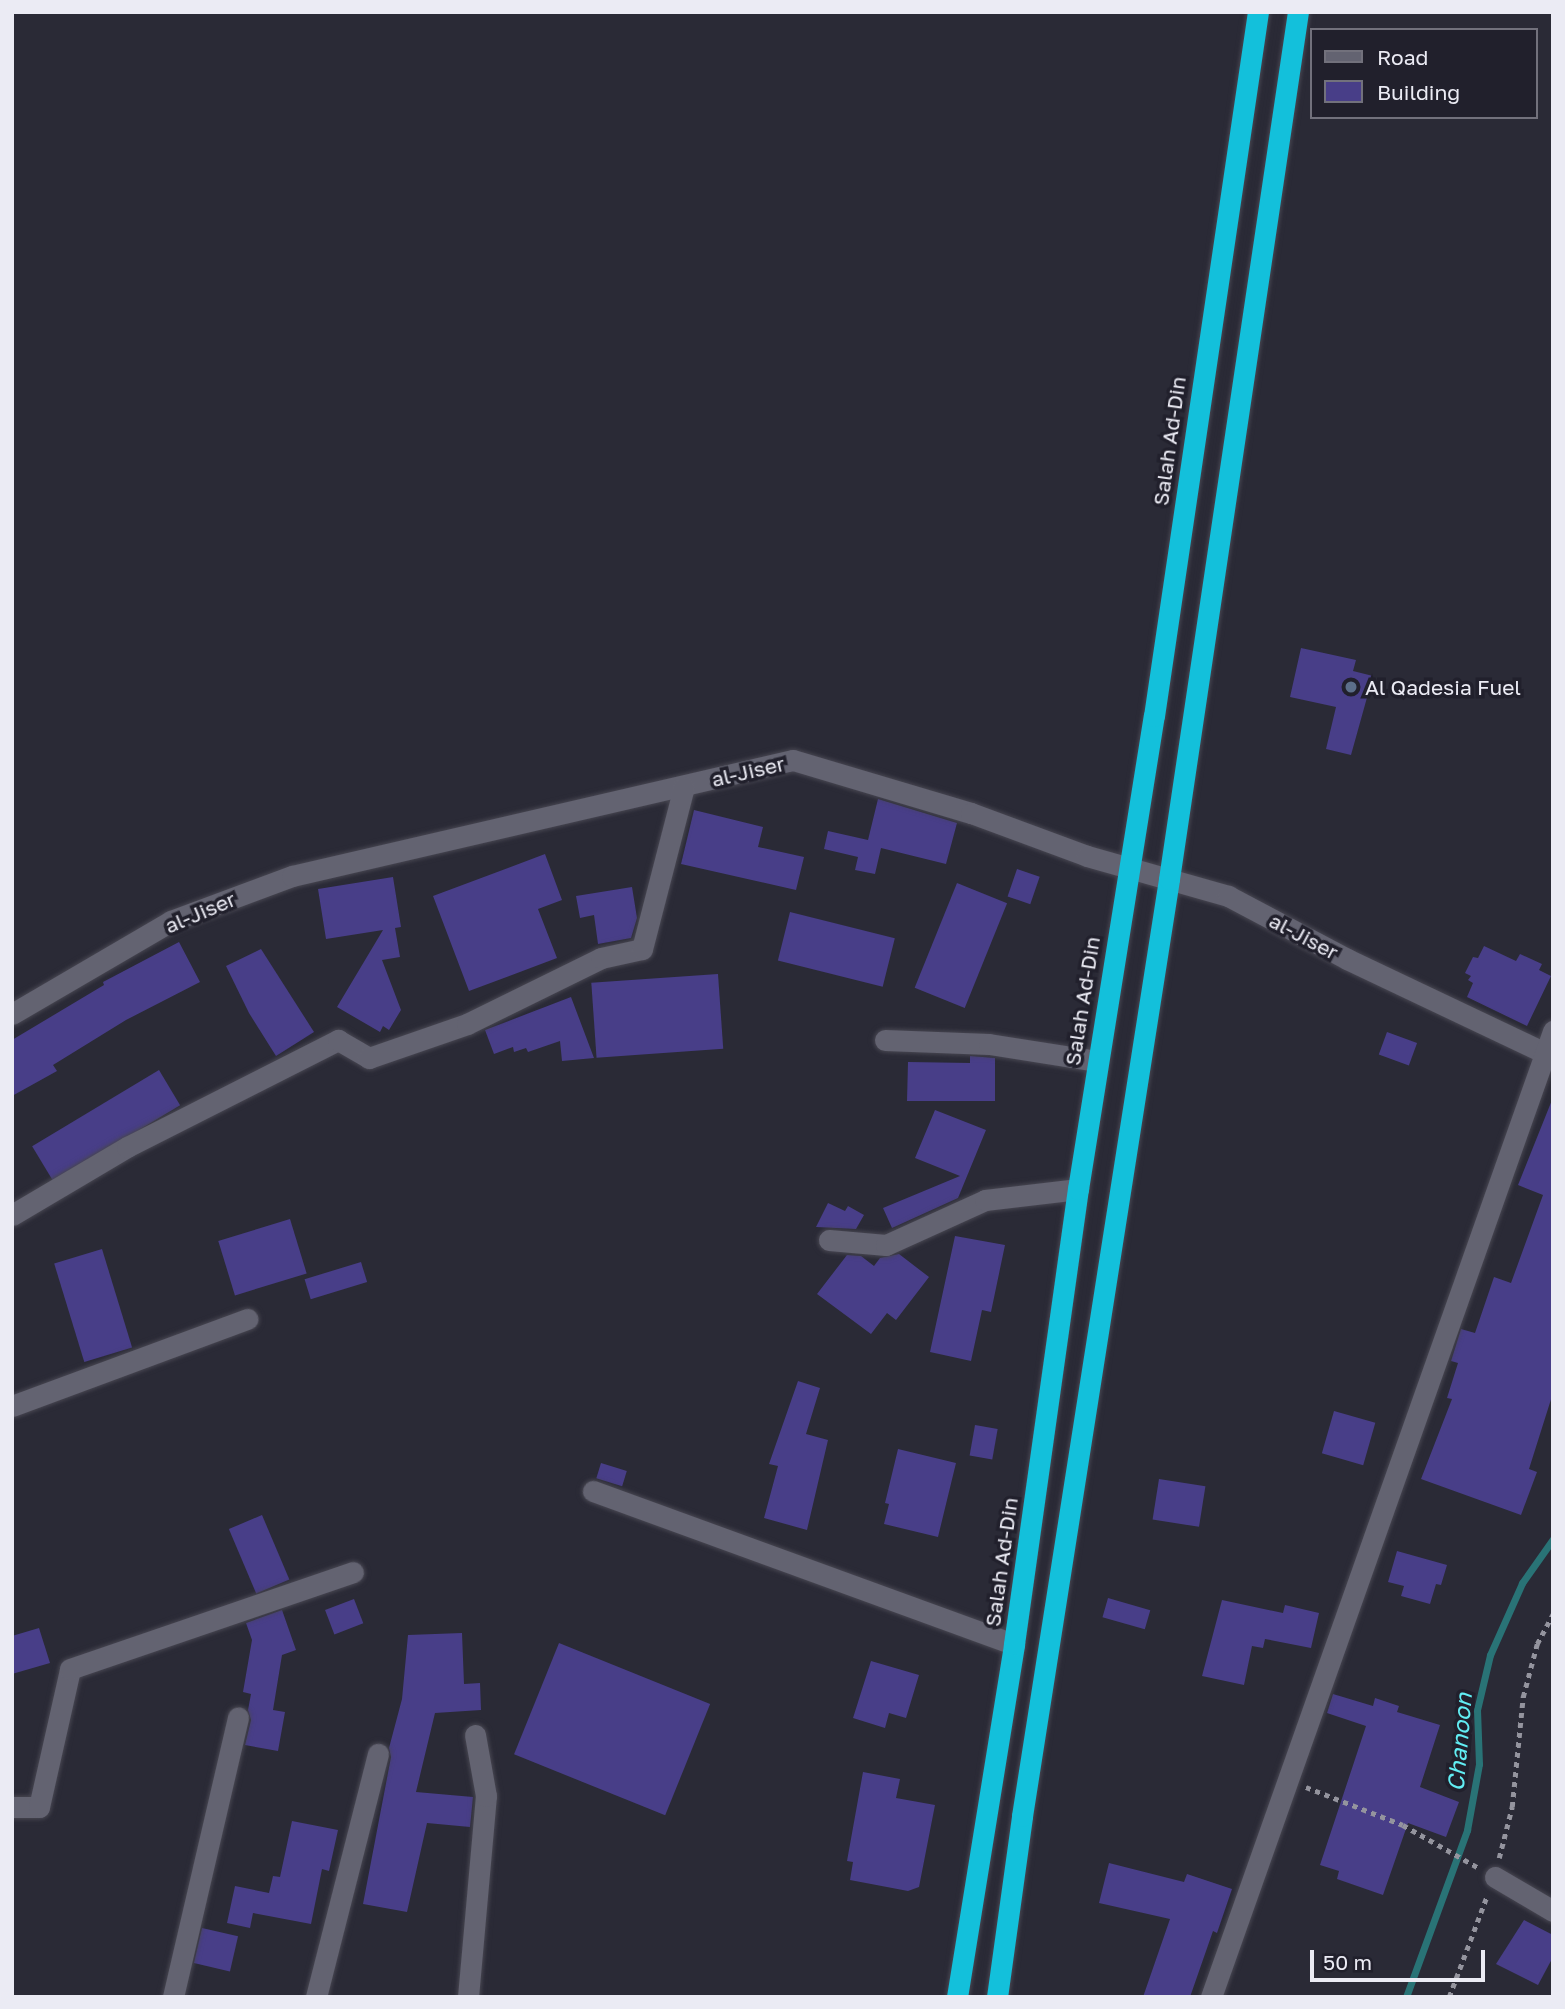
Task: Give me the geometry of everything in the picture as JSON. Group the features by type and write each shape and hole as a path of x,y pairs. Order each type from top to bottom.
{"highway":[{"name":"Salah Ad-Din","path":"957,1997 1014,1644 1078,1189 1127,867 1154,716 1258,12"},
{"path":"998,1997 1022,1816 1170,878 1298,12"}],"street":[{"name":"al-Jiser","path":"12,1014 171,921 292,876 793,760 971,813 1087,856 1228,896 1347,959 1550,1055"},
{"path":"12,1215 127,1147 338,1040 369,1058 467,1024 601,958 642,949 684,787"},
{"path":"1211,1997 1550,1055 1553,1031"},
{"path":"885,1040 989,1044 1098,1061"},
{"path":"829,1240 886,1245 985,1200 1078,1189"},
{"path":"12,1406 247,1319"},
{"path":"593,1491 1014,1644"},
{"path":"12,1807 39,1807 70,1669 353,1572"},
{"path":"173,1997 238,1717"},
{"path":"468,1997 486,1796 475,1735"},
{"path":"316,1997 378,1754"},
{"path":"1495,1877 1553,1911"}],"path":[{"path":"1449,1997 1495,1877 1512,1807 1523,1697 1537,1644 1553,1614"},
{"path":"1289,1780 1403,1825 1495,1877"}],"building":[{"path":"1301,648 1356,660 1353,671 1373,676 1351,755 1326,749 1336,707 1290,697"},
{"path":"878,799 957,823 946,864 881,848 875,874 855,870 858,857 824,849 828,831 868,840"},
{"path":"694,810 763,827 758,847 804,857 796,890 681,864"},
{"path":"545,854 562,900 538,909 557,958 469,991 433,896"},
{"path":"1017,869 1040,877 1030,904 1008,896"},
{"path":"393,877 401,927 395,928 400,957 382,960 401,1010 389,1030 383,1026 380,1032 337,1007 383,930 326,939 318,889"},
{"path":"957,883 1007,903 965,1008 915,988"},
{"path":"632,887 637,918 631,938 598,944 594,915 580,918 576,896"},
{"path":"790,912 895,938 883,987 778,961"},
{"path":"179,942 200,982 126,1020 53,1065 57,1071 12,1096 12,1040 104,985 103,982"},
{"path":"1484,946 1516,961 1520,954 1542,964 1539,970 1551,976 1527,1026 1467,997 1473,983 1468,980 1471,976 1465,973 1473,957 1478,958"},
{"path":"261,949 314,1032 276,1056 249,1013 226,966"},
{"path":"718,974 723,1049 597,1058 591,983"},
{"path":"571,997 594,1058 562,1061 560,1041 528,1052 526,1048 514,1052 513,1047 494,1054 485,1030"},
{"path":"1387,1032 1417,1043 1409,1065 1379,1055"},
{"path":"970,1056 995,1058 995,1101 907,1101 908,1062 970,1063"},
{"path":"159,1070 180,1105 53,1181 32,1146"},
{"path":"1552,1100 1553,1393 1529,1469 1537,1472 1521,1515 1421,1479 1452,1399 1447,1398 1458,1363 1451,1361 1461,1329 1475,1333 1494,1277 1511,1283 1543,1195 1518,1185"},
{"path":"935,1110 986,1130 958,1198 892,1228 883,1208 960,1176 915,1158"},
{"path":"828,1203 845,1211 848,1206 864,1215 856,1229 816,1227"},
{"path":"290,1219 307,1274 235,1295 218,1241"},
{"path":"955,1236 1005,1245 991,1312 982,1310 971,1361 930,1352"},
{"path":"102,1249 132,1347 84,1362 54,1264"},
{"path":"899,1254 929,1277 896,1320 887,1313 871,1334 817,1294 847,1255 861,1256 874,1266 880,1258"},
{"path":"361,1262 367,1282 311,1299 305,1279"},
{"path":"798,1381 820,1388 806,1434 828,1440 807,1530 764,1518 778,1466 769,1464"},
{"path":"1334,1411 1375,1423 1363,1465 1322,1453"},
{"path":"975,1425 998,1429 992,1460 970,1456"},
{"path":"898,1449 956,1463 938,1537 884,1524 889,1504 885,1503"},
{"path":"601,1463 627,1471 622,1486 596,1478"},
{"path":"1159,1479 1205,1486 1199,1527 1153,1519"},
{"path":"262,1515 289,1579 256,1594 229,1529"},
{"path":"1397,1551 1447,1565 1441,1585 1436,1584 1430,1604 1401,1596 1404,1586 1388,1582"},
{"path":"1108,1598 1150,1610 1145,1629 1102,1617"},
{"path":"354,1599 363,1623 334,1634 325,1610"},
{"path":"1222,1600 1283,1613 1285,1605 1319,1613 1311,1648 1265,1639 1263,1648 1252,1646 1244,1685 1202,1676"},
{"path":"282,1610 296,1650 282,1655 273,1710 285,1712 278,1751 245,1745 251,1720 248,1710 251,1694 243,1692 252,1640 246,1623"},
{"path":"39,1628 50,1663 12,1674 12,1636"},
{"path":"462,1633 464,1684 480,1683 481,1710 435,1713 416,1792 473,1797 470,1827 427,1823 407,1912 363,1904 391,1757 389,1748 402,1699 408,1635"},
{"path":"559,1643 710,1704 665,1815 514,1754"},
{"path":"871,1661 919,1675 906,1718 889,1713 885,1728 853,1718"},
{"path":"1333,1694 1373,1706 1375,1698 1399,1706 1397,1712 1440,1725 1420,1787 1459,1802 1446,1837 1408,1823 1383,1895 1337,1879 1339,1871 1320,1865 1366,1726 1327,1713"},
{"path":"863,1772 900,1779 896,1798 935,1805 919,1887 908,1891 850,1880 853,1862 847,1861"},
{"path":"292,1821 338,1830 329,1871 322,1869 311,1924 253,1913 250,1928 227,1923 235,1886 269,1893 273,1876 280,1877"},
{"path":"1109,1863 1184,1882 1187,1874 1232,1889 1217,1933 1213,1931 1190,1997 1143,1997 1170,1919 1099,1903"},
{"path":"1524,1920 1553,1935 1553,1957 1538,1985 1496,1964"},
{"path":"202,1928 238,1936 230,1971 194,1963"}],"waterway":[{"name":"Chanoon","path":"1406,1997 1467,1830 1479,1764 1477,1710 1490,1655 1522,1583 1553,1539"}],"place":[{"name":"Al Qadesia Fuel","path":"1351,687"}]}
